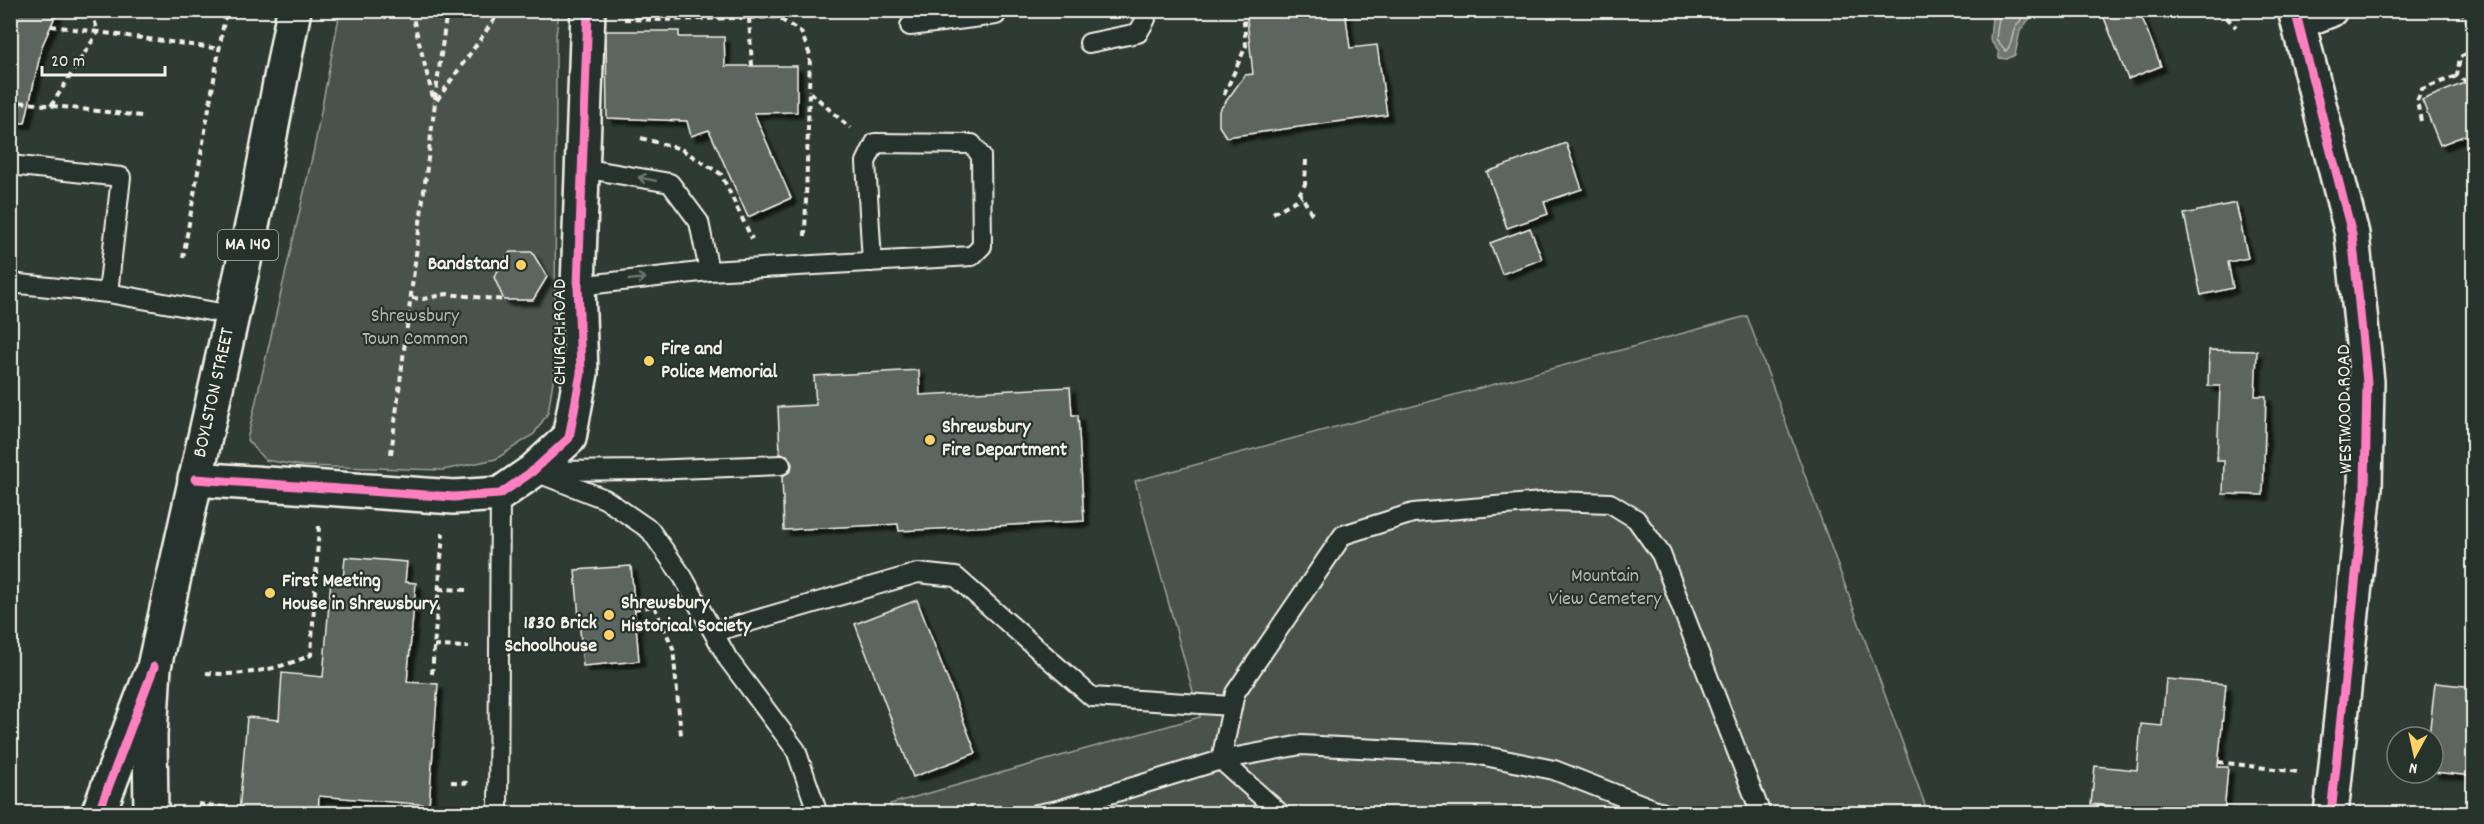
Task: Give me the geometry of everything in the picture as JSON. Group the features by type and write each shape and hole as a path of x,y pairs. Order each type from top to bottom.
{"street":[{"name":"BOYLSTON STREET","path":"151,813 150,735 154,667 257,203 294,10"},
{"path":"2297,16 2330,10"},
{"name":"CHURCH ROAD","path":"500,494 533,471 569,438 581,373 578,286 587,14"},
{"name":"WESTWOOD ROAD","path":"2297,16 2352,234 2367,382 2365,488 2331,813"},
{"path":"195,479 454,497 500,494"},
{"path":"98,813 154,667"}],"lane":[{"path":"910,26 996,15 998,10"},
{"path":"1089,43 1138,33 1146,19 1144,10"},
{"path":"578,286 709,272 972,256 982,246 982,235 981,156 972,144 874,143 866,162 872,262"},
{"path":"583,153 670,183 699,222 709,272"},
{"path":"10,165 121,177 108,293"},
{"path":"10,283 108,293 232,315"},
{"path":"533,471 649,470 781,465"},
{"path":"533,471 604,499 650,530 683,577 728,659 796,750 818,813"},
{"path":"498,813 500,494"},
{"path":"1221,760 1235,693 1343,536 1413,513 1554,501 1610,503 1636,519 1661,554 1761,813"},
{"path":"714,632 918,573 956,577 1092,697 1232,706"},
{"path":"1037,813 1058,812 1221,760 1301,745 1474,754 1554,770 1666,813"},
{"path":"1221,760 1281,813"}],"path":[{"path":"91,10 98,32"},
{"path":"183,258 226,10"},
{"path":"411,10 435,103"},
{"path":"390,465 447,10"},
{"path":"435,103 501,10"},
{"path":"1224,95 1246,46 1244,10"},
{"path":"2219,10 2236,27"},
{"path":"2461,10 2474,33"},
{"path":"587,14 660,20 777,17 801,32 810,55 805,238 794,238"},
{"path":"749,18 752,66"},
{"path":"51,26 221,49"},
{"path":"51,106 98,32"},
{"path":"2457,76 2460,57 2474,50"},
{"path":"2457,76 2467,82"},
{"path":"2421,121 2418,101 2422,89 2457,76"},
{"path":"809,91 841,118 872,150"},
{"path":"10,101 142,116"},
{"path":"641,138 681,150 721,174 752,240 762,240"},
{"path":"1306,160 1305,184 1300,193 1313,216"},
{"path":"1273,213 1302,196"},
{"path":"412,298 423,299 447,294 505,300"},
{"path":"206,673 224,675 290,665 311,656 319,522"},
{"path":"432,675 444,529"},
{"path":"634,609 654,606 673,648 681,735"},
{"path":"2218,762 2335,776"},
{"path":"198,804 239,809"},
{"path":"450,812 466,813"}],"green space":[{"name":"Shrewsbury Town Common","path":"340,11 559,11 556,36 555,368 548,413 534,434 496,459 443,470 302,466 265,460 247,440 314,149"},
{"name":"Mountain View Cemetery","path":"1747,316 1928,813 893,814 890,804 1200,717 1135,481"}],"water":[{"path":"1997,11 2030,12 2030,18 2020,31 2015,55 2007,59 1999,58 1999,52 1990,40 1992,17"}],"building":[{"path":"10,10 58,10 42,46 25,123 10,122"},
{"path":"1246,10 1345,10 1350,48 1377,45 1387,115 1226,137 1219,126 1219,111 1245,75 1253,74"},
{"path":"2101,10 2139,10 2161,66 2128,79"},
{"path":"606,31 679,31 679,37 724,37 725,66 797,66 797,112 754,113 791,198 748,217 709,130 691,136 687,121 607,118"},
{"path":"2474,79 2474,132 2440,145 2422,100"},
{"path":"1566,143 1582,189 1544,202 1548,214 1507,228 1487,172"},
{"path":"2236,203 2248,258 2228,262 2233,288 2201,295 2184,214"},
{"path":"1530,228 1542,259 1502,274 1490,243"},
{"name":"Bandstand","path":"510,252 532,252 547,277 533,300 504,300 494,277"},
{"path":"2209,350 2257,351 2255,396 2266,396 2263,495 2223,494 2224,461 2217,461 2220,386 2208,386"},
{"name":"Shrewsbury Fire Department","path":"919,370 920,395 1070,387 1072,415 1078,415 1084,521 899,531 898,524 784,530 782,476 791,471 792,464 787,455 780,454 778,407 816,405 814,376"},
{"path":"345,557 407,562 405,582 416,583 407,682 438,684 429,805 319,796 318,813 239,813 247,717 279,720 282,673 323,677 331,579 343,580"},
{"name":"1830 Brick Schoolhouse","path":"631,566 639,661 583,666 575,570"},
{"path":"917,600 976,753 913,777 855,624"},
{"path":"2166,679 2226,684 2218,767 2228,767 2224,813 2196,813 2091,804 2095,766 2137,770 2141,724 2162,726"},
{"path":"2435,683 2474,687 2474,776 2445,773 2445,725 2430,725"}],"cycle path":[{"path":"195,479 454,497 500,494 533,471 569,438 581,373 578,286 588,10"},
{"path":"2295,10 2352,234 2367,382 2365,488 2331,814"},
{"path":"98,814 154,667"}],"place":[{"name":"Bandstand","path":"521,265"},
{"name":"Fire and Police Memorial","path":"649,361"},
{"name":"Shrewsbury Fire Department","path":"930,440"},
{"name":"First Meeting House in Shrewsbury","path":"270,593"},
{"name":"Shrewsbury Historical Society","path":"609,615"},
{"name":"1830 Brick Schoolhouse","path":"609,635"}]}
